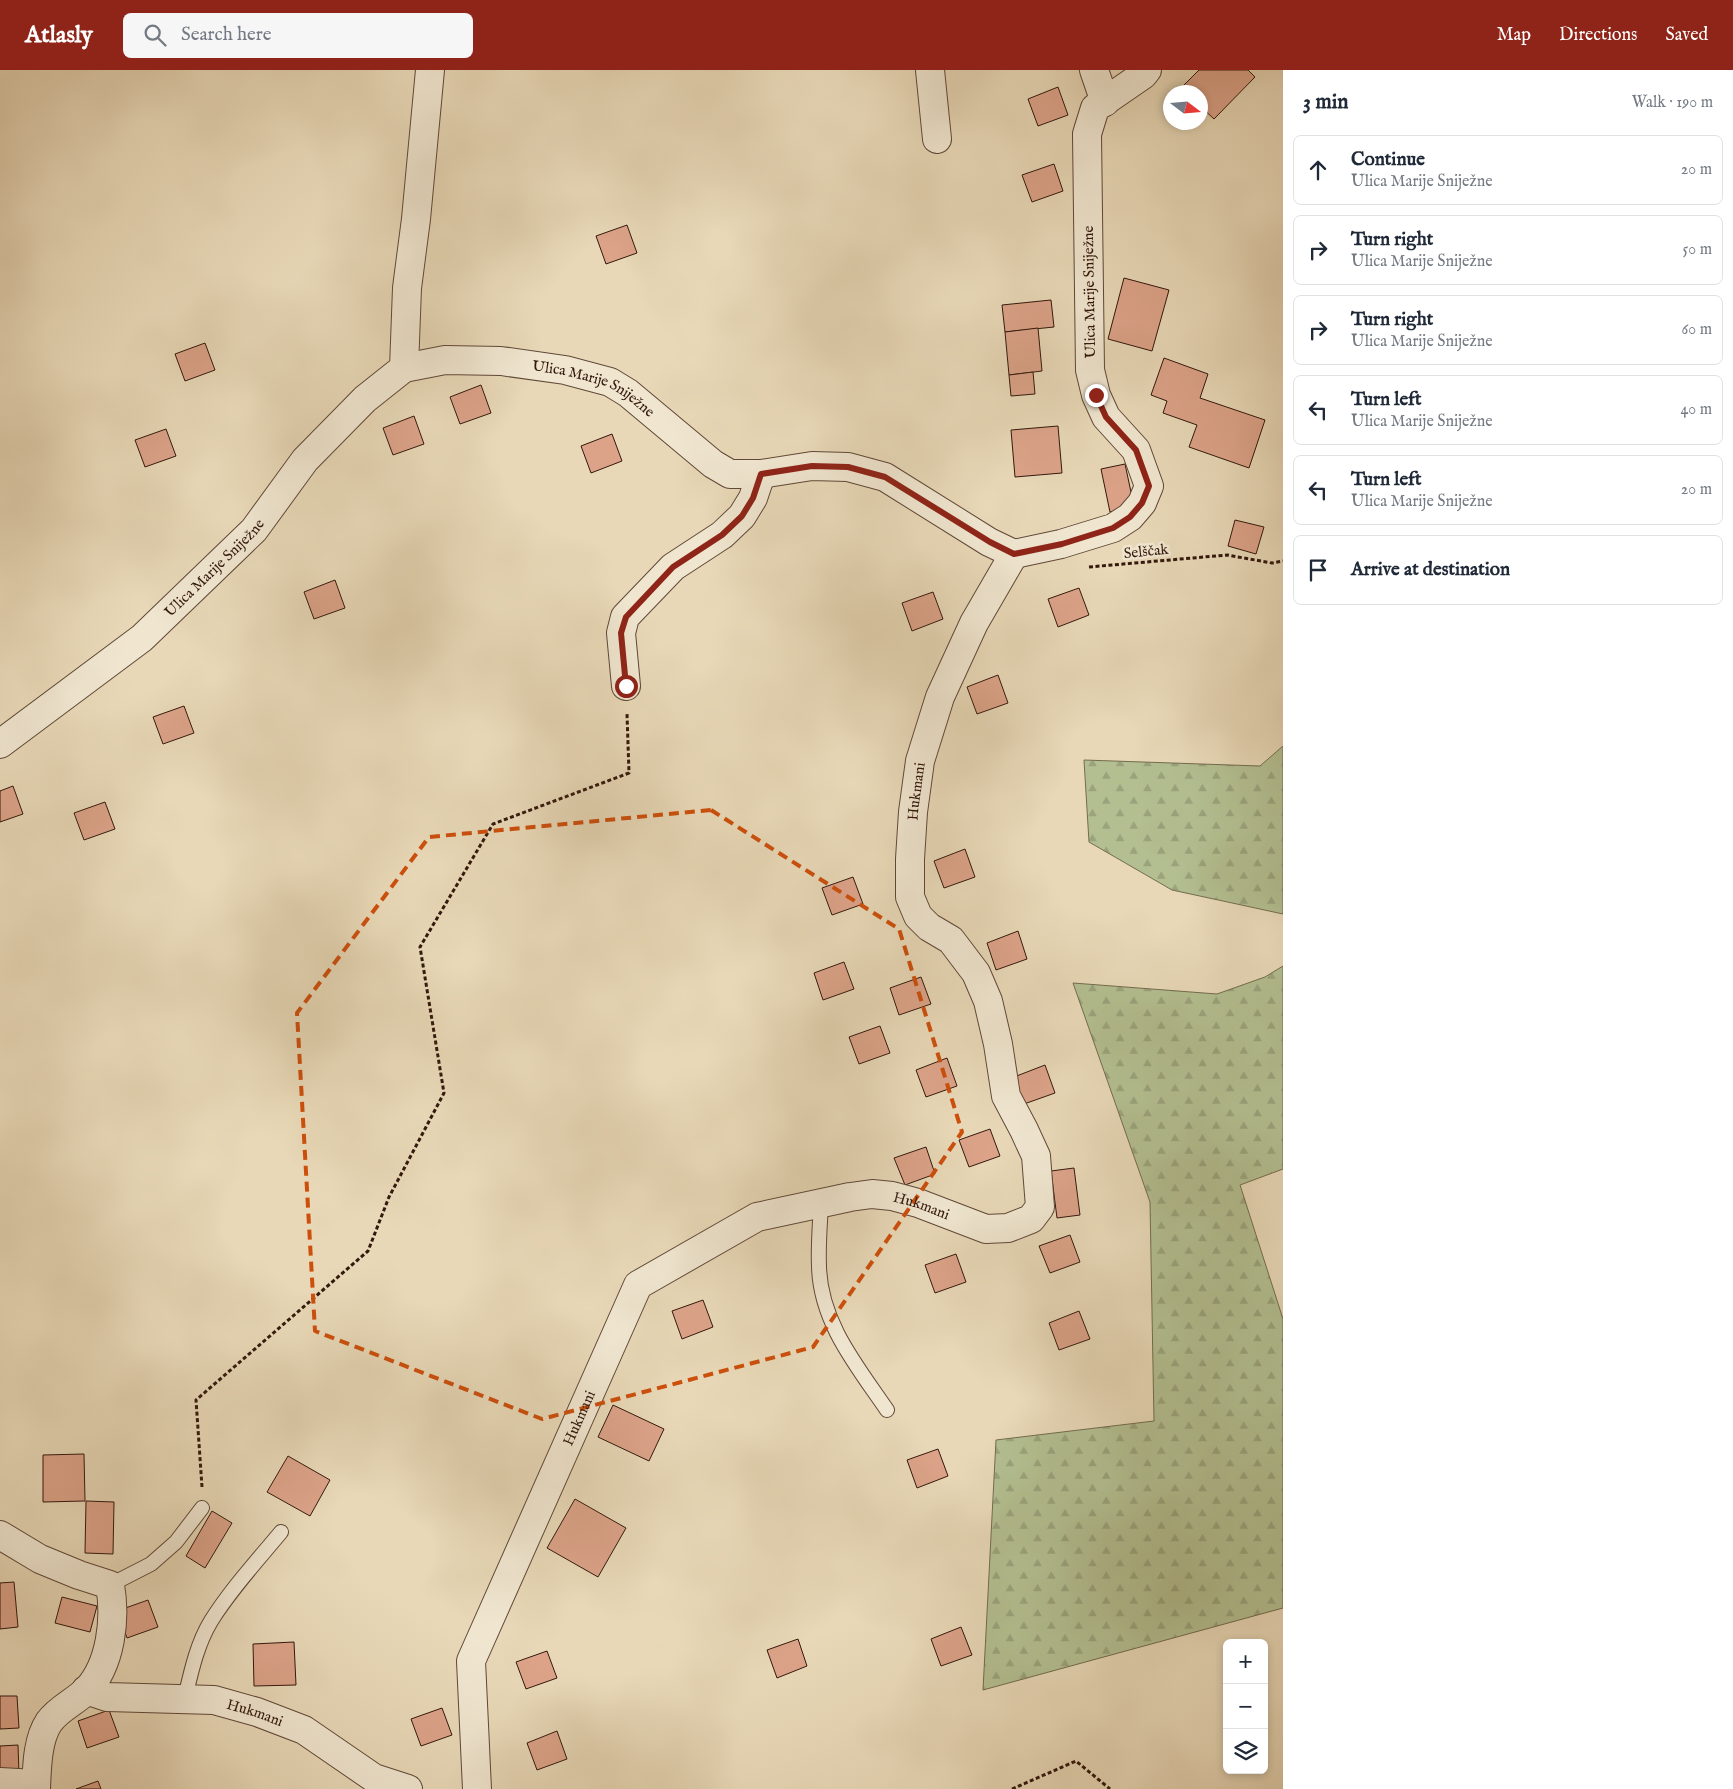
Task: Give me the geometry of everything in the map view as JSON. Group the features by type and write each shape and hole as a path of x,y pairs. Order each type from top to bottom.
{"street":[{"path":"404,368 407,288 416,219 430,70"},
{"path":"930,70 937,139"},
{"path":"1094,70 1105,102"},
{"name":"Ulica Marije Sniježne","path":"0,744 142,638 254,530 306,460 365,399 404,368 445,360 500,360 565,370 610,382 628,393 713,464 730,474 761,474 812,466 848,467 885,477 990,542 1014,554 1062,544 1113,528 1130,517 1142,503 1149,486 1136,450 1106,417 1096,395 1090,370 1087,134 1095,108 1143,75 1147,70"},
{"path":"626,686 621,633 626,617 673,567 722,535 742,516 753,498 761,474"},
{"name":"Hukmani","path":"477,1789 471,1661 638,1285 757,1217 872,1194 892,1196 918,1203 986,1229 1008,1228 1031,1219 1040,1207 1036,1156 1006,1096 998,1044 988,1001 976,974 951,940 929,927 918,916 910,897 913,812 920,761 940,697 974,623 1014,554"},
{"path":"0,1535 40,1559 79,1576 110,1585 113,1602 109,1642 102,1668 86,1690 64,1706 49,1723 39,1750 36,1786 0,1782"},
{"name":"Hukmani","path":"86,1690 107,1697 214,1700 257,1712 304,1730 374,1778 408,1789"}],"lane":[{"path":"821,1204 819,1267 824,1299 833,1327 887,1410"},
{"path":"110,1585 151,1564 176,1542 202,1508"},
{"path":"185,1698 197,1653 211,1622 231,1592 281,1532"}],"path":[{"name":"Selščak","path":"1080,567 1098,568 1227,555 1272,563 1283,561"},
{"path":"202,1508 202,1478 196,1400 368,1251 389,1197 444,1093 420,947 493,824 629,773 626,686"},
{"path":"1012,1789 1076,1761 1110,1789"}],"highlighted area":[{"path":"711,810 899,929 962,1132 813,1347 542,1419 315,1331 297,1013 429,837"}],"green space":[{"path":"1283,746 1283,914 1172,890 1089,842 1084,760 1260,766"},
{"path":"1283,966 1283,1169 1240,1185 1283,1319 1283,1608 983,1690 996,1440 1154,1421 1150,1202 1073,983 1217,994 1265,977"}],"building":[{"path":"1199,70 1248,70 1255,77 1214,119 1208,113 1208,85 1184,85"},
{"path":"1058,87 1068,115 1038,126 1028,99"},
{"path":"1054,164 1063,191 1032,202 1022,175"},
{"path":"627,225 637,253 606,264 596,236"},
{"path":"1124,278 1169,290 1152,351 1108,339"},
{"path":"1051,300 1054,327 1005,332 1002,305"},
{"path":"1038,328 1042,371 1009,375 1005,332"},
{"path":"205,343 215,370 185,381 175,354"},
{"path":"1164,358 1208,374 1200,398 1265,420 1249,468 1189,447 1197,425 1163,413 1167,401 1151,395"},
{"path":"1033,372 1035,394 1011,396 1009,375"},
{"path":"481,385 491,413 460,424 450,397"},
{"path":"414,416 424,444 393,455 383,428"},
{"path":"1058,426 1062,473 1015,477 1011,430"},
{"path":"166,429 176,456 145,467 135,440"},
{"path":"612,434 622,461 591,473 581,446"},
{"path":"1125,464 1134,506 1110,512 1101,469"},
{"path":"1235,520 1264,527 1256,554 1228,546"},
{"path":"335,580 345,608 314,619 304,592"},
{"path":"1079,588 1089,615 1058,627 1048,599"},
{"path":"933,592 943,619 912,631 902,603"},
{"path":"998,675 1008,703 977,714 967,687"},
{"path":"184,706 194,733 163,744 153,717"},
{"path":"13,786 23,814 0,822 0,791"},
{"path":"105,802 115,829 84,840 74,813"},
{"path":"965,849 975,877 944,888 934,861"},
{"path":"853,877 863,904 832,915 822,888"},
{"path":"1018,931 1027,959 996,970 987,943"},
{"path":"844,962 854,989 823,1000 814,973"},
{"path":"921,977 931,1004 899,1015 890,988"},
{"path":"880,1026 890,1053 859,1064 849,1037"},
{"path":"947,1058 957,1086 926,1097 916,1070"},
{"path":"1045,1065 1055,1093 1024,1104 1014,1077"},
{"path":"990,1129 1000,1156 969,1167 959,1140"},
{"path":"926,1147 935,1174 905,1185 894,1158"},
{"path":"1074,1168 1080,1215 1057,1218 1051,1171"},
{"path":"1070,1235 1080,1262 1050,1273 1039,1246"},
{"path":"956,1254 966,1282 935,1293 925,1265"},
{"path":"703,1300 713,1327 682,1339 672,1311"},
{"path":"1079,1311 1090,1339 1059,1350 1049,1323"},
{"path":"613,1405 664,1429 649,1461 598,1437"},
{"path":"938,1449 948,1476 917,1488 907,1460"},
{"path":"84,1454 85,1501 43,1502 43,1455"},
{"path":"288,1456 330,1480 310,1516 267,1492"},
{"path":"575,1499 626,1528 598,1577 547,1548"},
{"path":"86,1501 114,1502 113,1554 85,1553"},
{"path":"212,1511 232,1523 205,1568 186,1556"},
{"path":"14,1582 18,1627 0,1629 0,1583"},
{"path":"62,1597 97,1606 90,1632 55,1623"},
{"path":"148,1600 158,1627 127,1638 117,1611"},
{"path":"961,1627 972,1655 941,1666 931,1639"},
{"path":"798,1639 807,1666 777,1678 767,1650"},
{"path":"294,1642 296,1685 254,1686 253,1644"},
{"path":"547,1651 557,1678 526,1689 516,1662"},
{"path":"0,1696 17,1696 19,1728 0,1729"},
{"path":"442,1708 452,1735 421,1746 411,1719"},
{"path":"109,1710 119,1737 87,1748 78,1721"},
{"path":"557,1731 567,1759 537,1770 527,1743"},
{"path":"18,1745 19,1774 0,1775 0,1746"},
{"path":"98,1781 101,1789 76,1789"}],"route":[{"path":"626,686 621,633 626,617 673,567 722,535 742,516 753,498 761,474 812,466 848,467 885,477 990,542 1014,554 1062,544 1113,528 1130,517 1142,503 1149,486 1136,450 1106,417 1096,395"}]}
